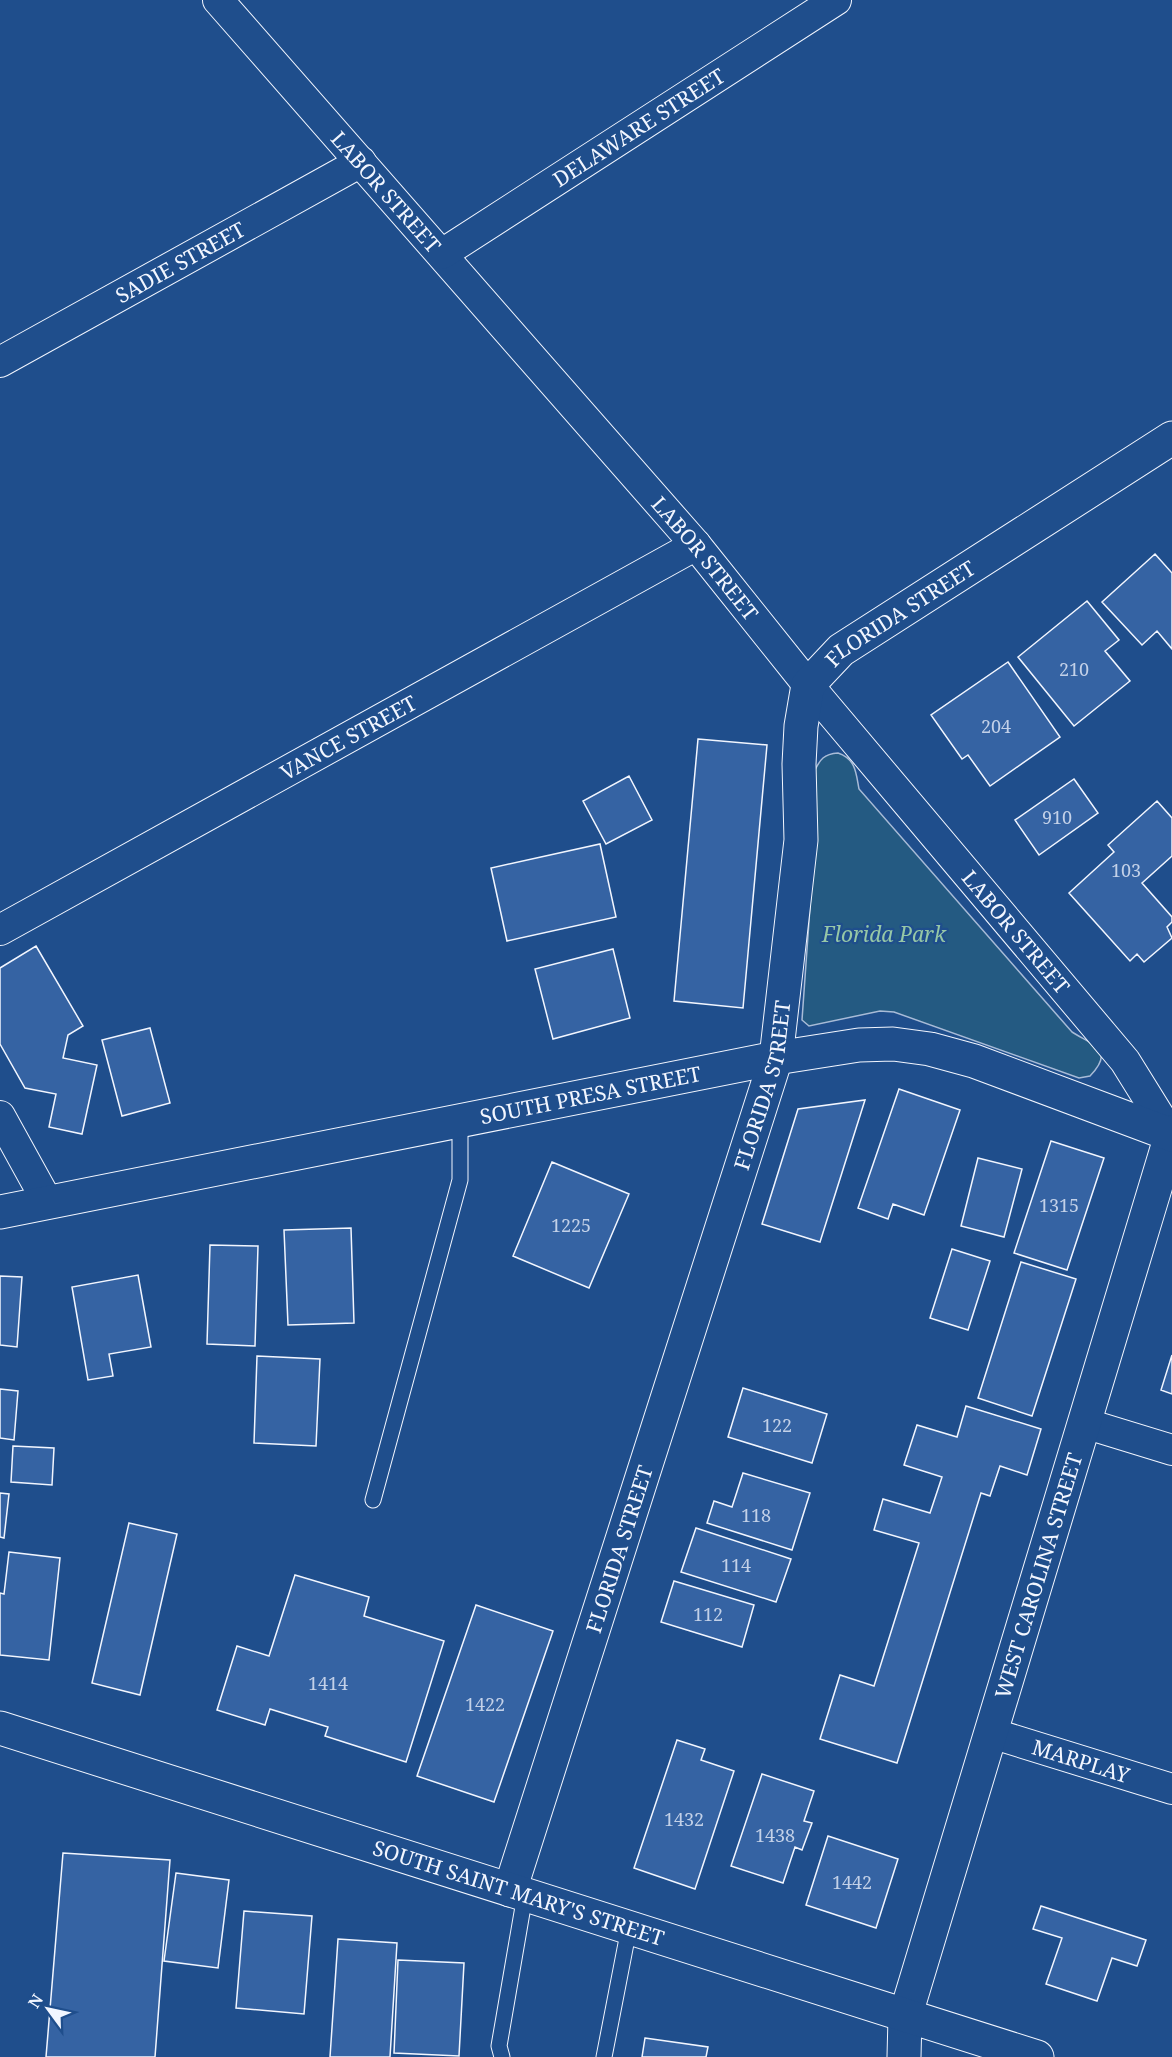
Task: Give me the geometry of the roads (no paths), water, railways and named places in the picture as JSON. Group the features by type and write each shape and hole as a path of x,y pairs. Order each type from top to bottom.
{"street":[{"name":"LABOR STREET","path":"218,0 696,545 808,685 1125,1061 1172,1134"},
{"name":"DELAWARE STREET","path":"442,254 836,0"},
{"name":"SADIE STREET","path":"0,362 360,162"},
{"name":"FLORIDA STREET","path":"517,1893 777,1058 801,840 799,764 801,726 808,685 841,650 1172,438"},
{"name":"VANCE STREET","path":"0,930 696,545"},
{"name":"SOUTH PRESA STREET","path":"0,1212 777,1058 859,1045 893,1044 930,1049 974,1061 1172,1134"},
{"path":"0,1116 48,1203"},
{"name":"WEST CAROLINA STREET","path":"904,2057 905,2017 1172,1134"},
{"path":"1084,1423 1172,1450"},
{"name":"SOUTH SAINT MARY'S STREET","path":"0,1728 1037,2057"},
{"name":"MARPLAY","path":"991,1733 1172,1789"}],"lane":[{"path":"373,1500 460,1180 460,1121"},
{"path":"502,2057 499,2046 517,1893"},
{"path":"604,2057 628,1928"}],"park label":[{"name":"Florida Park","path":"884,934"}]}
